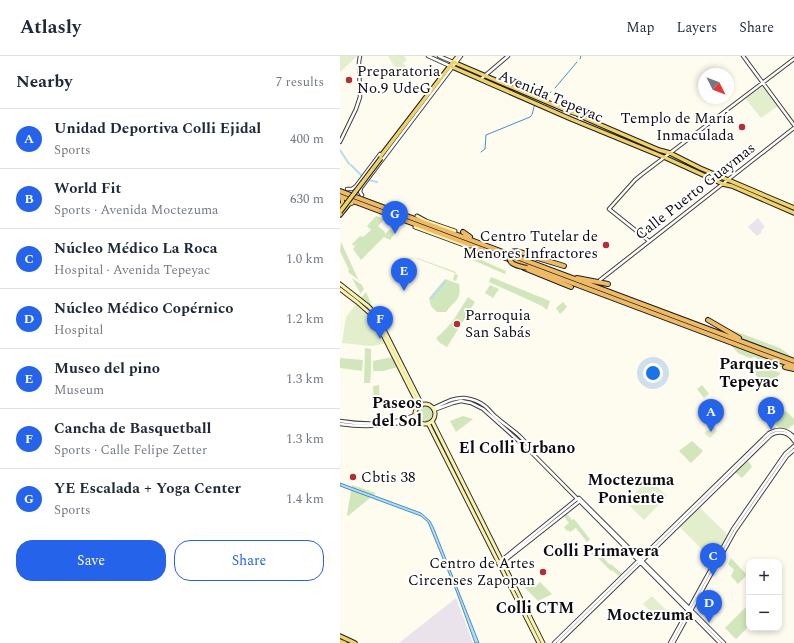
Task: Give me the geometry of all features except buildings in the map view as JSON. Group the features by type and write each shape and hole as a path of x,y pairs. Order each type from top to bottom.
{"highway":[{"path":"340,191 794,361"},
{"path":"341,197 794,367"},
{"path":"463,232 479,242"},
{"path":"564,266 516,251 512,252 510,256 512,263 552,277 571,287"},
{"path":"564,275 608,284"},
{"path":"593,294 608,297"},
{"path":"708,320 750,344"},
{"path":"676,326 687,326"},
{"path":"724,340 729,346"},
{"path":"785,367 794,367"}],"main road":[{"path":"341,209 460,56"},
{"name":"Avenida Tepeyac","path":"453,64 485,76 568,112 577,114 639,142 670,153 727,180 794,208"},
{"name":"Avenida Tepeyac","path":"453,64 482,79 571,119 665,158 722,184 732,186 794,213"},
{"path":"410,116 414,114"},
{"path":"413,119 414,114"},
{"path":"391,144 392,139"},
{"path":"391,144 396,142"},
{"path":"340,215 343,203 341,197"},
{"path":"341,209 352,203"},
{"path":"418,216 426,221 455,231"},
{"path":"453,239 428,229 415,227 464,245 480,248"},
{"path":"340,284 376,314 384,327 421,406"},
{"path":"340,289 374,317 421,406"},
{"path":"427,404 433,409 434,416 432,421 422,423 417,419 416,410 421,406 427,404"},
{"path":"432,421 543,643"},
{"path":"428,423 539,643"},
{"path":"340,636 356,643"},
{"path":"340,641 345,643"}],"street":[{"path":"340,142 356,109 360,97 360,56"},
{"name":"Avenida Tepeyac","path":"428,56 453,64"},
{"name":"Avenida Tepeyac","path":"439,56 453,64"},
{"path":"482,79 508,56"},
{"path":"743,56 794,126"},
{"path":"649,241 609,209 635,180 794,59"},
{"path":"347,189 353,188 356,185 453,64"},
{"path":"362,195 360,191 361,188 453,64"},
{"name":"Calle Puerto Guaymas","path":"600,280 794,126"},
{"path":"356,185 357,188 361,188"},
{"path":"608,284 606,280 610,273"},
{"path":"433,409 461,401 471,403 483,409 530,451 579,499 720,643"},
{"path":"340,421 383,425 416,415"},
{"path":"340,424 366,427 403,423 417,419"},
{"path":"558,643 769,433 779,430 788,432 794,437"},
{"path":"554,643 771,435 776,433 786,434 794,441"},
{"path":"673,643 689,610 735,531 785,454 794,446"},
{"path":"779,465 794,450"},
{"path":"499,564 579,499"},
{"path":"689,610 724,643"},
{"path":"670,643 678,632"}],"shaded area":[{"path":"758,218 765,227 757,236 748,227"},
{"path":"456,598 473,643 399,643"}],"green space":[{"path":"340,56 357,56 340,72"},
{"path":"388,56 404,56 407,60 403,63 406,67 400,75"},
{"path":"762,86 778,106 761,118 745,98"},
{"path":"376,216 385,219 378,226 385,232 385,234 390,229 395,233 390,240 384,237 361,260 353,249 357,243 354,246 352,244 360,236 363,237 371,230 367,226"},
{"path":"341,242 358,280 348,272 349,270 340,251"},
{"path":"470,255 506,271 505,274 468,258"},
{"path":"415,258 456,272 455,274 458,275 456,281 453,280 455,273"},
{"path":"491,277 550,301 547,310 542,306 489,282"},
{"path":"352,278 362,285 364,289 358,297 360,293"},
{"path":"445,279 459,284 460,290 457,300 446,312 437,312 431,306 429,298"},
{"path":"490,285 499,289 493,298 485,293"},
{"path":"366,292 374,310 360,299"},
{"path":"468,297 475,302 447,347 440,343 436,338 451,324"},
{"path":"563,302 567,307 560,314 556,308"},
{"path":"357,303 378,326 387,343 371,346 342,343 346,317"},
{"path":"716,324 780,348 794,358 794,360 747,343"},
{"path":"728,342 793,367 774,367 755,357 750,358 738,353"},
{"path":"365,348 371,349 370,383 364,383"},
{"path":"393,357 398,367 383,371 373,371 373,361"},
{"path":"340,358 363,360 362,371 340,368"},
{"path":"761,366 781,373 767,387 753,372"},
{"path":"379,385 380,405 374,405 373,386"},
{"path":"702,385 709,394 704,398 697,389"},
{"path":"425,405 431,408 434,414 431,420 425,423 419,420 416,414 419,408"},
{"path":"786,411 794,419 794,424 786,430 779,428 771,420"},
{"path":"463,416 473,419 456,432 450,421"},
{"path":"713,426 717,431 710,438 704,433"},
{"path":"692,441 703,451 691,463 679,451"},
{"path":"747,459 752,467 742,478 735,472"},
{"path":"649,479 667,496 644,520 626,502"},
{"path":"352,485 376,493 348,516 347,515"},
{"path":"699,507 728,535 713,561 680,527"},
{"path":"566,513 572,520 574,519 590,539 587,542 576,528 570,532 564,527 569,523 563,515"},
{"path":"595,551 622,574 619,576 612,570 611,571 598,558 594,558 591,554"},
{"path":"731,558 746,574 746,576 738,584 731,576 734,570 728,564"},
{"path":"527,579 535,587 540,582 552,594 538,601 521,584"},
{"path":"652,596 666,610 658,618 643,604"},
{"path":"746,607 746,629 736,639 725,628"}],"water":[{"path":"340,483 421,513 430,521 479,643 475,643 457,593 428,522 421,516 340,486"}],"waterway":[{"path":"555,88 577,62"},
{"path":"542,98 551,92"},
{"path":"481,152 485,149 486,135 530,117 535,105"},
{"path":"340,150 349,164"},
{"path":"351,165 361,175"},
{"path":"369,180 377,182"},
{"path":"405,276 410,282"},
{"path":"431,298 445,282"}],"place":[{"name":"Preparatoria No.9 UdeG","path":"349,80"},
{"name":"Templo de María Inmaculada","path":"742,127"},
{"name":"YE Escalada + Yoga Center","path":"395,234"},
{"name":"Centro Tutelar de Menores Infractores","path":"606,245"},
{"name":"Museo del pino","path":"404,291"},
{"name":"Parroquia San Sabás","path":"457,324"},
{"name":"Cancha de Basquetball","path":"380,339"},
{"name":"World Fit","path":"771,430"},
{"name":"Unidad Deportiva Colli Ejidal","path":"711,432"},
{"name":"Cbtis 38","path":"353,477"},
{"name":"Centro de Artes Circenses Zapopan","path":"543,572"},
{"name":"Núcleo Médico La Roca","path":"713,576"},
{"name":"Núcleo Médico Copérnico","path":"709,623"}],"district":[{"name":"Parques Tepeyac","path":"749,372"},
{"name":"Paseos del Sol","path":"397,411"},
{"name":"El Colli Urbano","path":"517,447"},
{"name":"Moctezuma Poniente","path":"631,488"},
{"name":"Colli Primavera","path":"601,550"},
{"name":"Colli CTM","path":"535,607"},
{"name":"Moctezuma","path":"650,614"}]}
